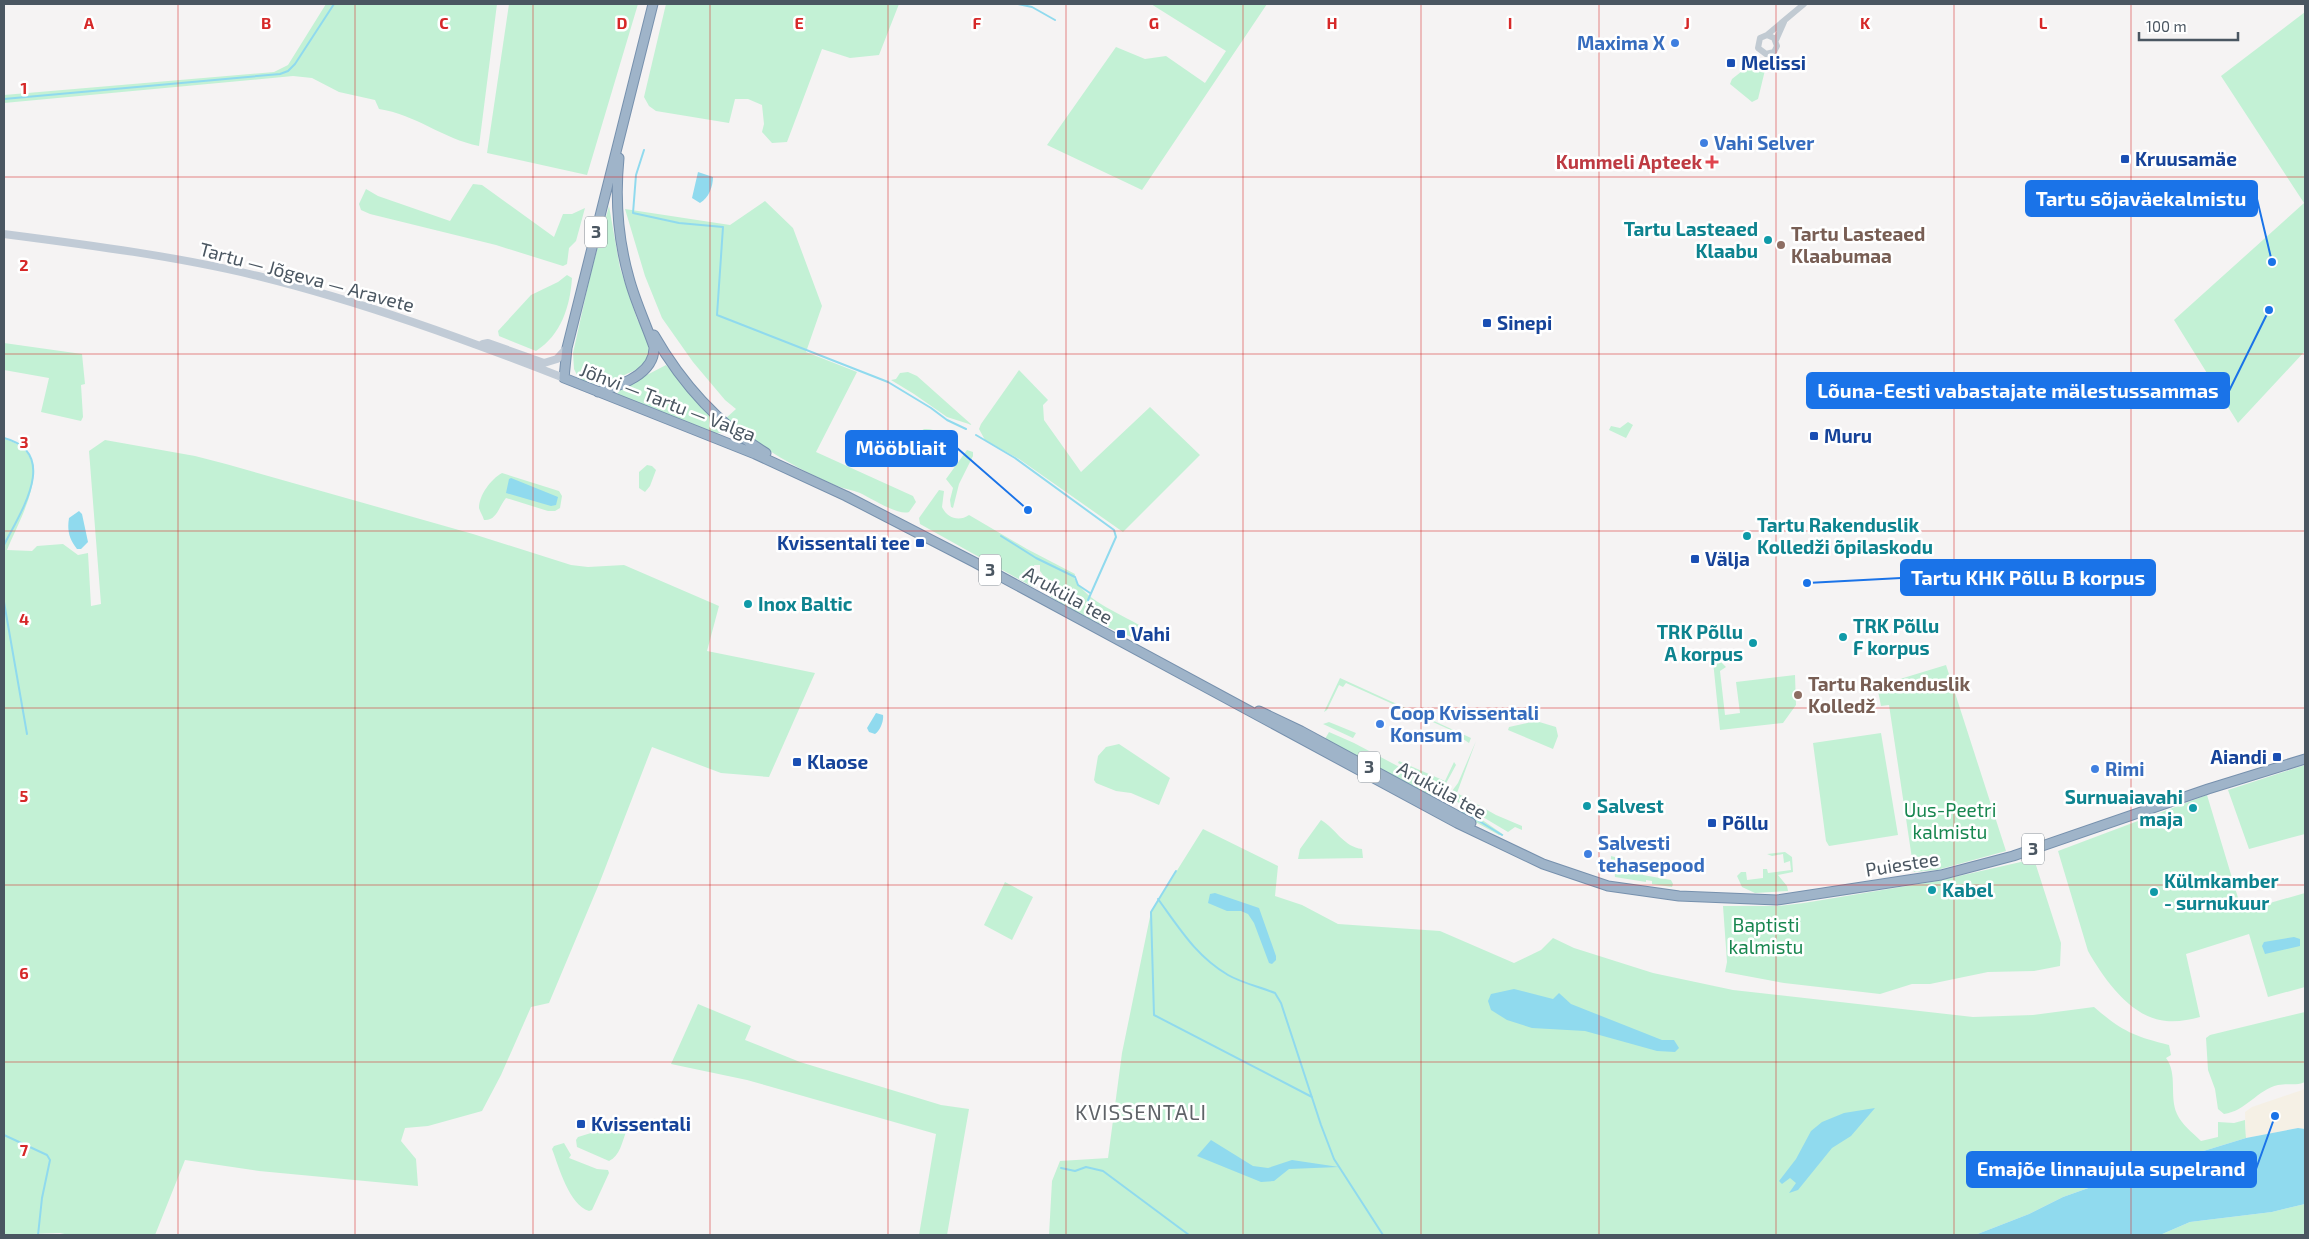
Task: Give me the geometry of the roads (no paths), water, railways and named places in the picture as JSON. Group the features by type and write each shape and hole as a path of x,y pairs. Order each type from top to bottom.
{"highway":[{"name":"Jõhvi — Tartu — Valga","path":"653,4 567,348 564,378 755,454 890,519"},
{"path":"598,392 612,388 644,371 654,355 654,347 628,276 619,230 617,203 619,159 625,116"},
{"path":"637,304 670,362 711,410 758,448 809,479"},
{"name":"Aruküla tee","path":"890,519 974,562 1457,823 1503,843 1543,864 1608,886 1679,896 1726,898"},
{"name":"Puiestee","path":"1726,898 1777,900 1941,875 2013,856 2208,789 2305,759"}],"main road":[{"name":"Tartu — Jõgeva — Aravete","path":"4,234 170,258 258,276 401,317 564,378"},
{"path":"476,344 488,343 544,364 557,359 567,348"}],"street":[{"path":"1786,19 1776,40 1777,46 1774,52 1766,54 1761,52 1758,48 1759,40 1768,35 1786,19 1804,4"},
{"path":"1768,35 1776,40"}],"water":[{"path":"698,172 713,177 710,192 700,203 692,198"},
{"path":"511,478 558,497 556,505 551,506 506,493 509,479"},
{"path":"79,511 82,514 88,542 81,549 77,549 70,538 68,522 69,518"},
{"path":"876,713 883,715 883,717 880,728 875,734 869,732 867,728"},
{"path":"1215,893 1259,908 1276,956 1276,960 1272,964 1269,963 1254,923 1248,914 1241,911 1227,911 1208,903 1210,894"},
{"path":"2294,937 2300,939 2300,946 2265,954 2262,946 2264,942"},
{"path":"1514,989 1553,999 1559,993 1571,1004 1662,1040 1674,1040 1679,1048 1675,1052 1657,1051 1585,1031 1532,1028 1507,1020 1491,1010 1488,1001 1491,994"},
{"path":"1875,1108 1851,1136 1832,1148 1798,1190 1789,1193 1796,1183 1790,1178 1782,1184 1779,1181 1796,1159 1811,1131 1822,1122 1844,1113"},
{"path":"2298,1128 2305,1129 2305,1204 2272,1212 2190,1222 2160,1235 1975,1235 2029,1214 2063,1197 2125,1175 2246,1138"},
{"path":"1211,1140 1253,1166 1268,1168 1292,1160 1339,1167 1289,1169 1274,1181 1261,1182 1197,1156"}],"waterway":[{"path":"4,99 280,74 288,71 295,64 334,4"},
{"path":"1018,4 1032,7 1055,20"},
{"path":"644,150 636,175 633,213 679,223 723,227 717,315 888,382 947,420 966,429"},
{"path":"976,435 1015,458 1114,530 1116,537 1088,600 1093,613"},
{"path":"4,438 21,446 30,457 33,470 26,501 4,545"},
{"path":"1001,536 1036,558 1075,577 1078,585 1090,593"},
{"path":"4,602 27,734"},
{"path":"1461,810 1502,835"},
{"path":"1176,871 1151,912 1154,1015 1312,1097"},
{"path":"1158,899 1189,941 1217,968 1239,980 1275,993 1281,1003 1334,1159 1383,1235"},
{"path":"4,1135 47,1155 50,1160 42,1198 38,1235"},
{"path":"1061,1168 1075,1171 1086,1167 1103,1171 1189,1235"}],"place":[{"name":"Maxima X","path":"1675,43"},
{"name":"Melissi","path":"1731,63"},
{"name":"Vahi Selver","path":"1704,143"},
{"name":"Kruusamäe","path":"2125,159"},
{"name":"Kummeli Apteek","path":"1712,162"},
{"name":"Tartu Lasteaed Klaabu","path":"1768,240"},
{"name":"Tartu Lasteaed Klaabumaa","path":"1781,245"},
{"name":"Tartu sõjaväekalmistu","path":"2272,262"},
{"name":"Lõuna-Eesti vabastajate mälestussammas","path":"2269,310"},
{"name":"Sinepi","path":"1487,323"},
{"name":"Muru","path":"1814,436"},
{"name":"Mööbliait","path":"1028,510"},
{"name":"Tartu Rakenduslik Kolledži õpilaskodu","path":"1747,536"},
{"name":"Kvissentali tee","path":"920,543"},
{"name":"Välja","path":"1695,559"},
{"name":"Tartu KHK Põllu B korpus","path":"1807,583"},
{"name":"Inox Baltic","path":"748,604"},
{"name":"Vahi","path":"1121,634"},
{"name":"TRK Põllu F korpus","path":"1843,637"},
{"name":"TRK Põllu A korpus","path":"1753,643"},
{"name":"Tartu Rakenduslik Kolledž","path":"1798,695"},
{"name":"Coop Kvissentali Konsum","path":"1380,724"},
{"name":"Aiandi","path":"2277,757"},
{"name":"Klaose","path":"797,762"},
{"name":"Rimi","path":"2095,769"},
{"name":"Salvest","path":"1587,806"},
{"name":"Surnuaiavahi maja","path":"2193,808"},
{"name":"Põllu","path":"1712,823"},
{"name":"Salvesti tehasepood","path":"1588,854"},
{"name":"Kabel","path":"1932,890"},
{"name":"Külmkamber - surnukuur","path":"2154,892"},
{"name":"Emajõe linnaujula supelrand","path":"2275,1116"},
{"name":"Kvissentali","path":"581,1124"}],"district":[{"name":"KVISSENTALI","path":"1141,1113"}],"park label":[{"name":"Uus-Peetri kalmistu","path":"1950,821"},
{"name":"Baptisti kalmistu","path":"1766,936"}]}
